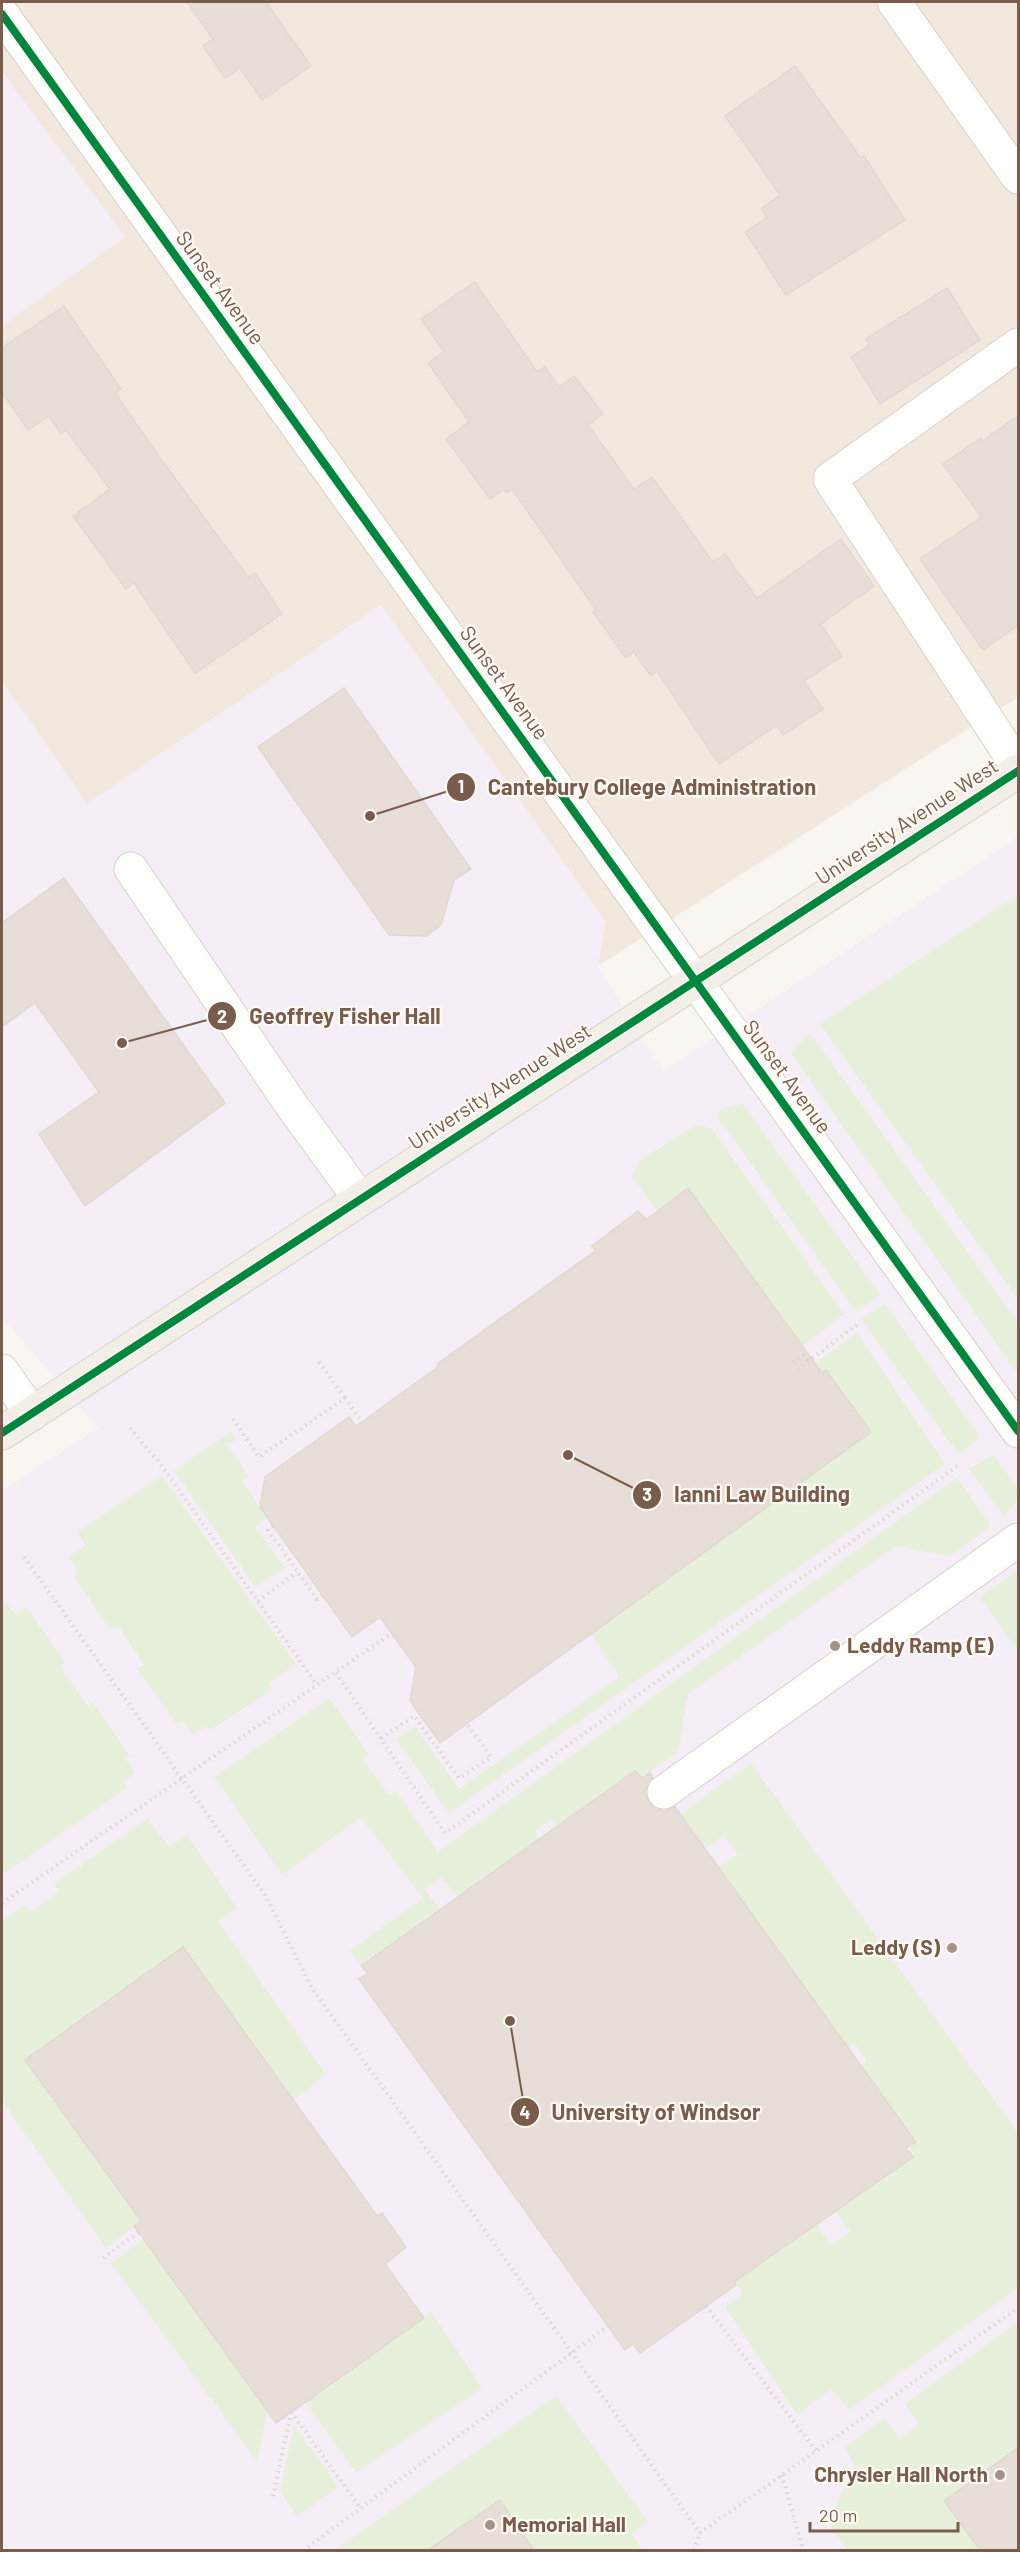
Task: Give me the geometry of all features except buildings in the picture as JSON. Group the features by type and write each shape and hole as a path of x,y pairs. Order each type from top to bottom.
{"main road":[{"name":"University Avenue West","path":"2,1433 1018,769"}],"street":[{"path":"2,13 17,2"},
{"path":"894,2 1018,177"},
{"name":"Sunset Avenue","path":"2,13 1018,1431"},
{"path":"1018,345 830,479 1018,769"},
{"path":"131,869 290,1103 360,1199"},
{"path":"2,1371 32,1414"},
{"path":"664,1792 1018,1540"}],"path":[{"path":"798,1369 858,1324"},
{"path":"793,1362 804,1355 808,1362"},
{"path":"320,1362 362,1422"},
{"path":"232,1419 259,1457 345,1398"},
{"path":"130,1428 162,1466 317,1685"},
{"path":"336,1673 445,1833 959,1466"},
{"path":"273,1526 268,1530 297,1572 317,1599 322,1595"},
{"path":"24,1557 265,1895 312,1988 700,2533"},
{"path":"258,1601 297,1572"},
{"path":"2,1903 392,1633"},
{"path":"381,1738 414,1716 459,1778 491,1757 466,1723"},
{"path":"103,2258 139,2232"},
{"path":"706,2306 816,2451"},
{"path":"694,2550 700,2533 1018,2308"},
{"path":"308,2547 608,2326"},
{"path":"273,2496 291,2412 361,2509"},
{"path":"782,2475 803,2550"}],"shaded area":[{"path":"2,2 1018,2 1018,697 598,966 605,921 381,605 87,804 2,681 2,326 125,237 2,72"},
{"path":"2,72 125,237 2,326"},
{"path":"381,605 605,922 598,966 663,1072 1018,837 1018,2550 2,2550 2,1491 98,1428 2,1317 2,681 87,804"}],"green space":[{"path":"1018,895 1018,1299 820,1024"},
{"path":"810,1033 1018,1323 1018,1374 791,1053"},
{"path":"743,1104 880,1295 856,1312 717,1116 721,1109"},
{"path":"696,1125 712,1129 844,1314 803,1346 689,1189 657,1211 632,1176 638,1162"},
{"path":"885,1304 980,1437 959,1455 861,1319"},
{"path":"857,1333 945,1464 449,1813 396,1739 415,1726 459,1789 619,1677 591,1634 826,1370 808,1383 801,1373"},
{"path":"231,1431 236,1439 227,1445 249,1476 242,1481 267,1518 255,1527 285,1568 255,1587 174,1471"},
{"path":"993,1455 1018,1489 1018,1500 1004,1516 969,1469"},
{"path":"162,1476 296,1664 269,1683 273,1690 210,1730 207,1726 193,1735 183,1721 177,1724 137,1669 144,1665 118,1626 111,1630 73,1576 78,1572 69,1557 85,1545 77,1532"},
{"path":"957,1478 991,1526 950,1556 896,1546 688,1694 678,1752 645,1776 635,1771 564,1821 561,1831 551,1819 535,1831 544,1844 533,1843 464,1892 470,1901 464,1906 442,1877 425,1889 444,1915 438,1918 433,1913 361,1966 350,1951 423,1898 361,1817 282,1875 214,1777 330,1698 369,1755 363,1760 389,1795 396,1791 438,1852"},
{"path":"1018,1570 1018,1651 980,1597"},
{"path":"4,1599 15,1614 26,1607 65,1662 60,1667 87,1705 93,1702 130,1757 125,1759 135,1773 123,1781 127,1788 2,1875 2,1602"},
{"path":"751,1763 1018,2133 1018,2288 849,2410 831,2389 797,2415 725,2307 743,2294 731,2277 737,2273 741,2278 812,2228 813,2219 831,2245 850,2232 832,2206 836,2202 841,2208 912,2157 911,2146 916,2142 865,2070 858,2074 855,2070 867,2061 854,2043 841,2052 713,1872 738,1854 724,1835 699,1853 680,1815"},
{"path":"148,1818 169,1847 187,1835 237,1908 218,1921 326,2075 293,2100 183,1948 25,2060 141,2221 106,2248 2,2101 2,1921 25,1905 30,1912 59,1892 54,1884"},
{"path":"144,2239 267,2411 257,2461 111,2263"},
{"path":"431,2312 482,2388 356,2472 305,2402"},
{"path":"1018,2322 1018,2448 944,2501 980,2550 847,2550 824,2515 836,2506 847,2481 853,2476 855,2467 845,2447 885,2418 900,2439 919,2424 905,2404"},
{"path":"556,2396 648,2522 631,2534 643,2550 534,2550 499,2501 428,2550 335,2550"},
{"path":"294,2425 339,2487 297,2516 280,2491"}],"cycle path":[{"path":"2,14 1018,1431"},
{"path":"2,1433 1018,771"}],"place":[{"name":"Cantebury College Administration","path":"370,816"},
{"name":"Geoffrey Fisher Hall","path":"122,1043"},
{"name":"Ianni Law Building","path":"568,1455"},
{"name":"Leddy Ramp (E)","path":"835,1646"},
{"name":"Leddy (S)","path":"952,1948"},
{"name":"University of Windsor","path":"510,2021"},
{"name":"Chrysler Hall North","path":"1000,2475"},
{"name":"Memorial Hall","path":"490,2525"}]}
